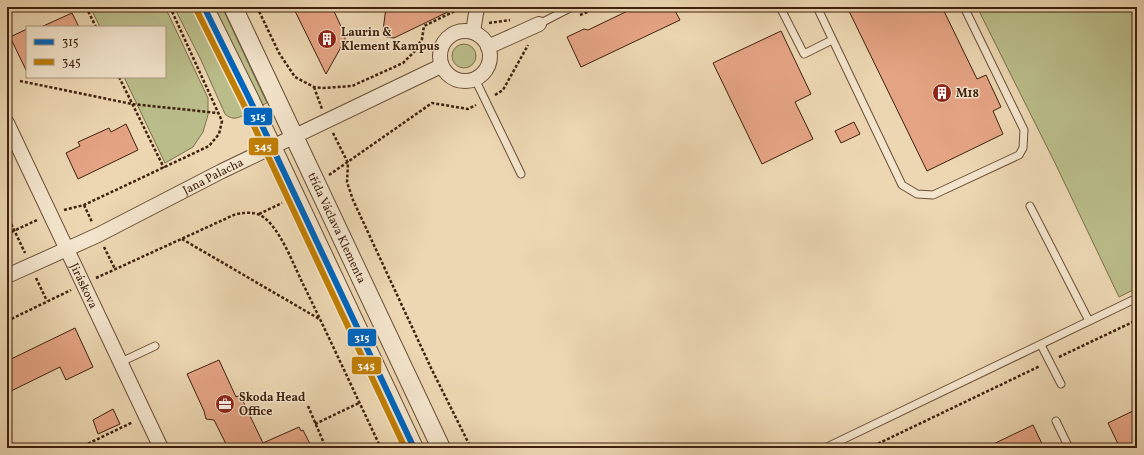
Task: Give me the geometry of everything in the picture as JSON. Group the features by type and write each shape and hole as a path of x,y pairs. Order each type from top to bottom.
{"street":[{"name":"třída Václava Klementa","path":"204,7 414,448"},
{"name":"třída Václava Klementa","path":"233,7 441,448"},
{"path":"473,32 477,12"},
{"path":"488,48 539,24"},
{"path":"463,31 473,32 484,41 488,48 490,55 489,63 481,76 475,79 466,82 458,81 451,78 441,66 439,58 443,43 456,33 463,31"},
{"name":"Jana Palacha","path":"7,276 66,249 293,136 441,66"},
{"name":"Jiráskova","path":"7,123 161,448"}],"lane":[{"path":"539,24 572,7"},
{"path":"780,7 804,54 832,40"},
{"path":"817,7 902,185 917,194 933,195 1019,155 1023,148 1024,130 964,7"},
{"path":"475,79 521,174"},
{"path":"1030,206 1089,321"},
{"path":"825,448 1137,298"},
{"path":"1041,345 1061,384"},
{"path":"121,362 155,346"},
{"path":"1056,421 1069,448"}],"path":[{"path":"86,7 96,26"},
{"path":"7,234 50,213 84,205 164,168 209,146 219,134 222,121 219,113 170,7"},
{"path":"257,7 287,67 296,77 314,87 323,88 352,86 403,63 414,52 422,39 424,26 459,9 477,12 490,23 514,20 526,47"},
{"path":"472,448 431,368 353,200 347,182 348,163 432,104 468,109 486,101 503,90 539,24"},
{"path":"119,78 164,168"},
{"path":"20,81 132,104 219,113"},
{"path":"7,321 83,284 236,214 250,212 259,214 269,221 280,238 321,320 381,448"},
{"path":"7,215 25,254"},
{"path":"182,238 321,320"},
{"path":"36,277 47,302"},
{"path":"869,448 1137,320"},
{"path":"316,424 359,403"},
{"path":"308,406 326,448"},
{"path":"79,448 146,416"}],"green space":[{"path":"90,7 165,7 208,98 208,115 203,132 193,147 165,163 124,78 166,78 166,26 100,26"},
{"path":"174,7 195,7 246,114 238,118 231,118 225,114 201,60"},
{"path":"213,7 222,7 267,103 260,106"},
{"path":"977,7 1137,7 1137,288 1119,297 1056,165"},
{"path":"464,44 473,47 476,56 473,65 464,68 455,65 452,56 455,47"}],"building":[{"name":"Laurin & Klement Kampus","path":"293,7 332,7 345,35 345,40 326,74"},
{"name":"Laurin & Klement Kampus","path":"386,7 458,7 394,38 386,37 383,31"},
{"path":"636,7 673,7 680,20 581,67 567,37 584,29 588,30"},
{"name":"M18","path":"847,7 942,7 977,79 986,75 1001,107 993,111 1003,134 927,171"},
{"path":"72,13 78,26 43,26"},
{"path":"26,29 26,70 10,37"},
{"path":"781,31 811,94 795,102 813,139 762,164 713,63"},
{"path":"854,122 860,134 841,143 835,131"},
{"path":"126,124 138,150 78,179 66,153 80,146 78,142 109,128 111,132"},
{"path":"75,328 93,367 66,380 60,367 7,393 7,361"},
{"name":"Skoda Head Office","path":"219,360 236,397 240,395 263,443 299,427 301,431 303,430 312,448 228,448 214,420 206,419 204,411 187,374"},
{"path":"113,409 120,424 98,434 93,420"},
{"path":"1137,409 1137,448 1120,448 1108,423"},
{"path":"1033,425 1044,448 985,448"}],"transit line":[{"name":"315","path":"204,7 250,100 414,448"},
{"name":"345","path":"197,11 243,103 405,448"}],"place":[{"name":"Laurin & Klement Kampus","path":"327,39"},
{"name":"M18","path":"942,93"},
{"name":"Skoda Head Office","path":"225,404"}]}
